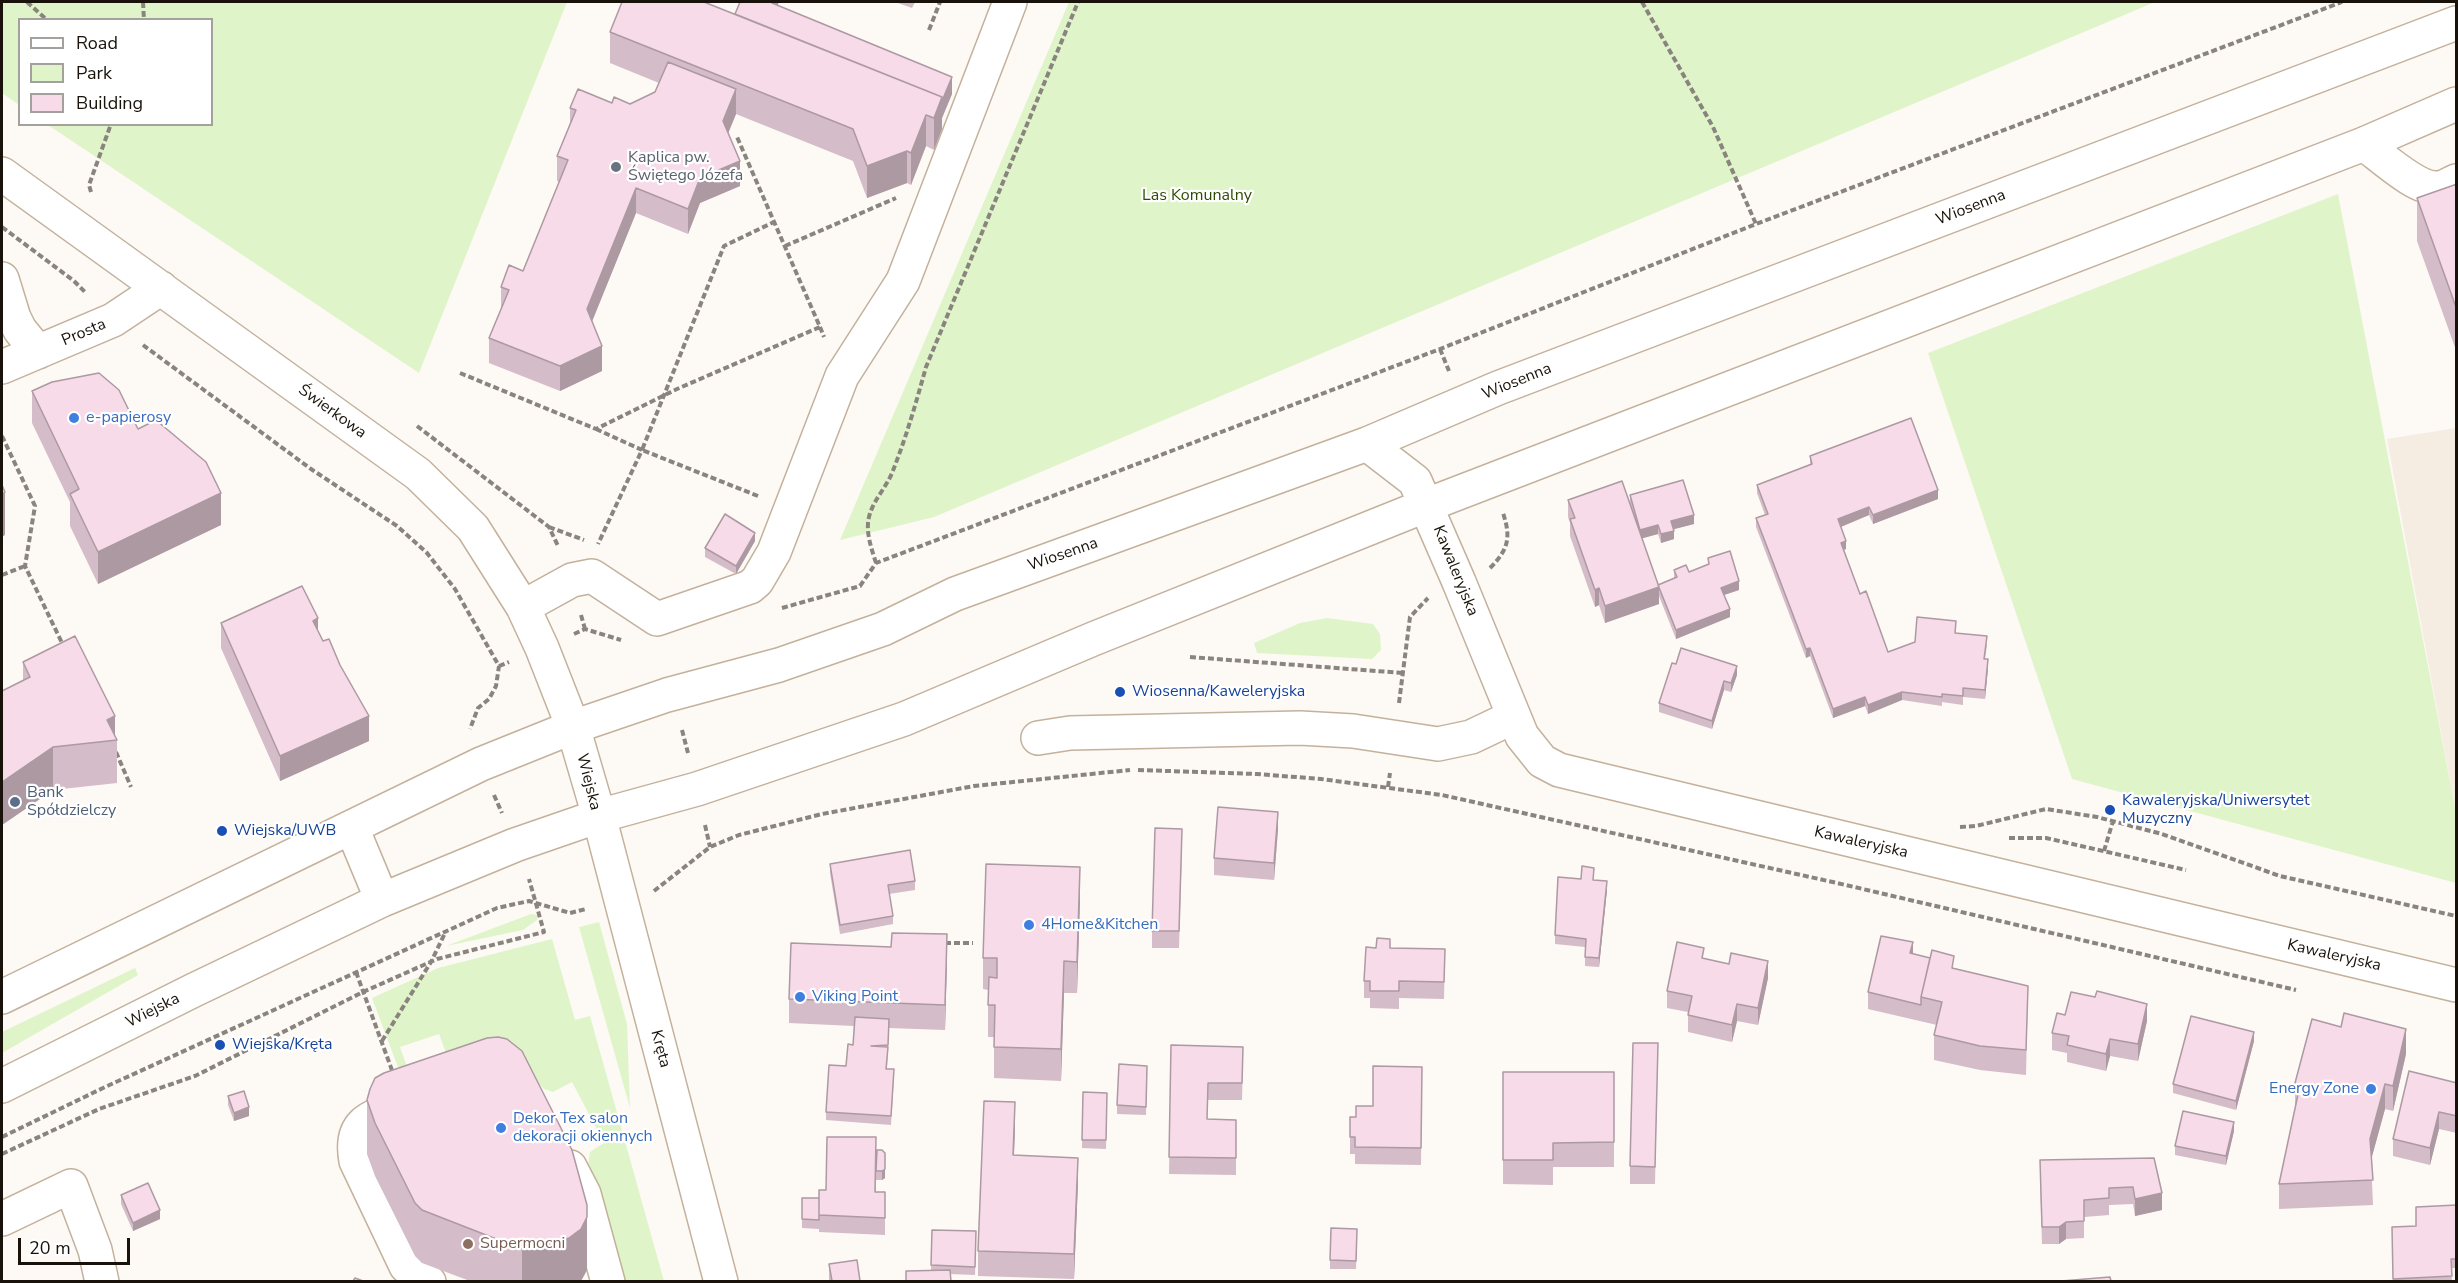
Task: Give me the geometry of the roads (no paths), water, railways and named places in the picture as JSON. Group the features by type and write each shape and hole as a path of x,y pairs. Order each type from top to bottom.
{"main road":[{"path":"523,607 573,580 592,576 657,619 750,587 757,581 774,552 842,376 903,280 1010,2"},
{"name":"Wiosenna","path":"573,726 667,695 779,665 884,629 955,594 1367,444 1509,384 2457,23"},
{"path":"599,816 697,789 904,719 1093,639 1427,504 2364,144 2457,104"},
{"path":"2364,144 2408,179 2438,188 2457,182"},
{"name":"Świerkowa","path":"2,174 418,474 473,528 523,607 573,726"},
{"path":"2,279 14,318 20,330 38,352"},
{"name":"Prosta","path":"2,367 38,352 122,328 161,288"},
{"name":"Kawaleryjska","path":"1367,444 1415,481 1427,504 1522,736 1542,760 1559,770 2457,984"},
{"path":"1038,738 1070,733 1300,728 1353,731 1438,744 1456,742 1513,717"},
{"path":"2,997 482,764 573,726"},
{"name":"Wiejska","path":"2,1086 194,990 382,900 515,845 599,816 573,726"},
{"name":"Kręta","path":"599,816 721,1281"},
{"path":"352,828 382,900"},
{"path":"420,1101 367,1120 357,1131 353,1144 356,1161 406,1266 420,1278 429,1281"},
{"path":"553,1136 584,1194 608,1281"},
{"path":"2,1219 70,1186 95,1250 102,1281"}],"place":[{"name":"Kaplica pw. Świętego Józefa","path":"616,167"},
{"name":"e-papierosy","path":"74,418"},
{"name":"Wiosenna/Kaweleryjska","path":"1120,692"},
{"name":"Bank Spółdzielczy","path":"15,802"},
{"name":"Kawaleryjska/Uniwersytet Muzyczny","path":"2110,810"},
{"name":"Wiejska/UWB","path":"222,831"},
{"name":"4Home&Kitchen","path":"1029,925"},
{"name":"Viking Point","path":"800,997"},
{"name":"Wiejska/Kręta","path":"220,1045"},
{"name":"Energy Zone","path":"2371,1089"},
{"name":"Dekor Tex salon dekoracji okiennych","path":"501,1128"},
{"name":"Supermocni","path":"468,1244"}],"park label":[{"name":"Las Komunalny","path":"1197,196"}]}
